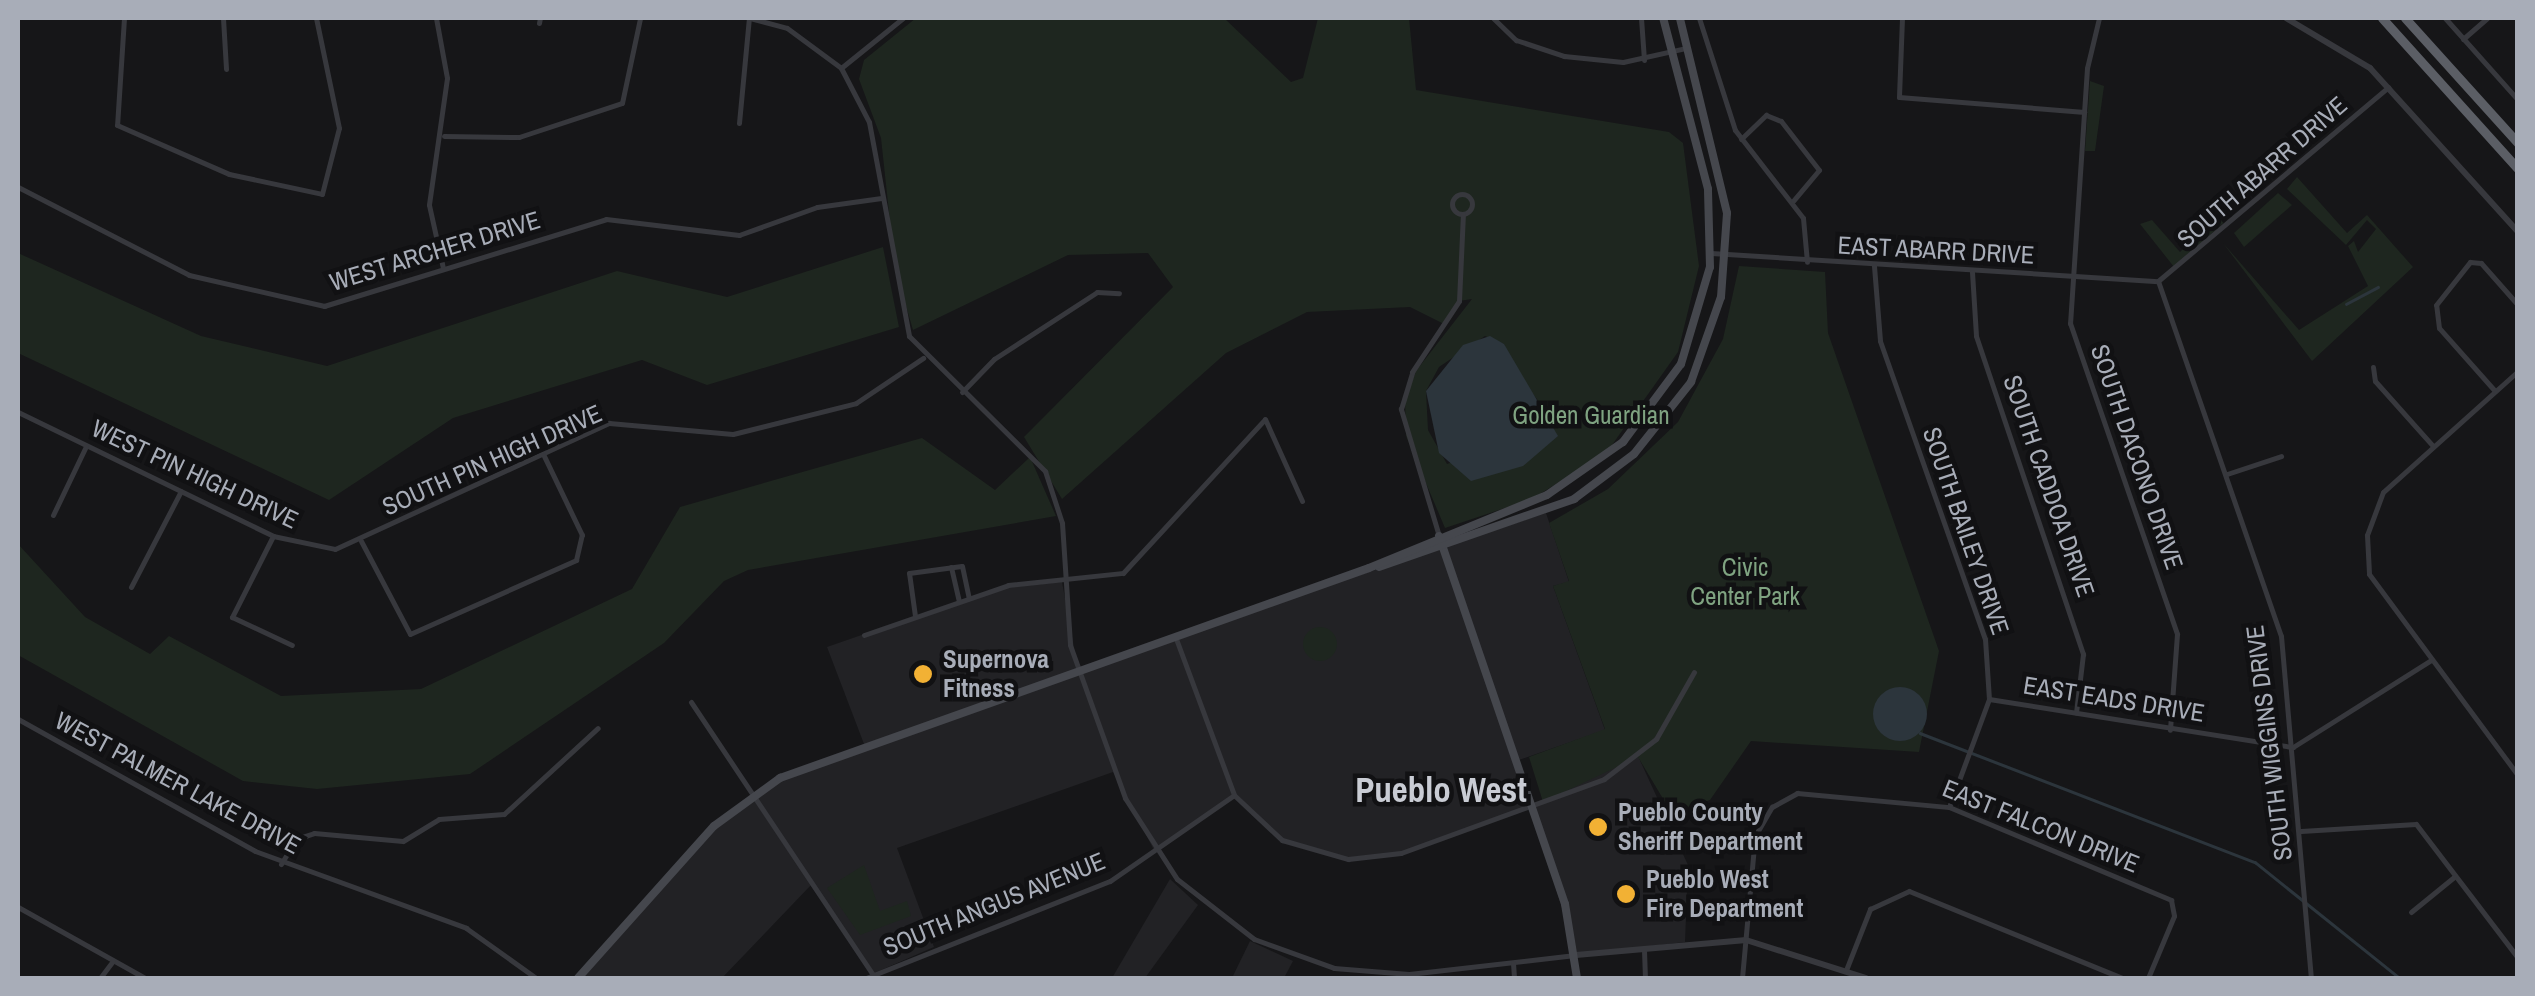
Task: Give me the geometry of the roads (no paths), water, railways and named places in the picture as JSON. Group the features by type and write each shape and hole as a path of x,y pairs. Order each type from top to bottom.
{"highway":[{"path":"2382,18 2518,169"},
{"path":"2405,18 2518,143"}],"main road":[{"path":"578,978 702,838 753,794 812,763 1369,568 1557,490 1632,434 1686,354 1711,253 1708,190 1664,18"},
{"path":"1369,568 1444,550 1564,505 1643,444 1696,372 1727,254 1722,176 1680,18"},
{"path":"1439,536 1531,806 1576,955 1577,978"}],"street":[{"path":"124,18 117,124 229,174 322,194 339,128 316,18"},
{"path":"223,18 226,69"},
{"path":"436,18 444,136 430,205 444,268"},
{"path":"444,136 519,137 629,94 640,18"},
{"path":"739,123 750,18 787,28 841,68 869,122 897,303 924,358 1045,472 1062,523 1062,582 1078,670 1124,798 1155,852 1198,900 1254,939 1362,976 1746,940 1866,978"},
{"path":"841,68 903,18"},
{"path":"1493,18 1544,52 1644,60 1686,48"},
{"path":"1641,18 1644,60"},
{"path":"1699,18 1740,139 1805,223 1807,262"},
{"path":"1902,18 1899,96 2084,112"},
{"name":"SOUTH DACONO DRIVE","path":"2099,18 2084,112 2070,322 2176,634 2170,730"},
{"path":"2286,18 2332,38 2388,87 2518,232"},
{"path":"2445,18 2518,100"},
{"path":"2463,39 2487,18"},
{"name":"SOUTH ABARR DRIVE","path":"2158,281 2388,87"},
{"path":"1740,139 1774,116 1817,164 1817,180 1792,202"},
{"name":"WEST ARCHER DRIVE","path":"18,187 188,275 239,290 324,306 606,220 739,235 817,207 881,198"},
{"path":"1439,536 1401,409 1412,372 1459,300 1463,214 1472,204 1462,194 1452,205 1463,214"},
{"name":"EAST ABARR DRIVE","path":"1711,253 2158,281"},
{"path":"2495,391 2434,316 2446,281 2470,262 2481,262 2518,305"},
{"name":"SOUTH BAILEY DRIVE","path":"1874,266 1876,325 1985,639 1988,699 1949,807"},
{"name":"SOUTH CADDOA DRIVE","path":"1972,272 1976,336 2084,654 2076,713"},
{"name":"SOUTH WIGGINS DRIVE","path":"2158,281 2281,636 2302,831 2311,978"},
{"path":"962,392 994,359 1097,292 1119,293"},
{"name":"SOUTH PIN HIGH DRIVE","path":"361,542 609,423 733,434 856,403 924,358"},
{"path":"2374,367 2375,381 2433,446"},
{"path":"2518,371 2383,492 2367,535 2369,574 2518,775"},
{"name":"WEST PIN HIGH DRIVE","path":"18,412 273,536 335,549 361,542"},
{"path":"864,635 969,598 1062,582 1106,580 1140,561 1265,419 1302,501"},
{"path":"53,514 86,446"},
{"path":"361,542 410,634 584,552 544,456"},
{"path":"2227,474 2281,456"},
{"path":"131,588 181,491"},
{"path":"273,536 232,617 292,645"},
{"path":"915,616 909,573 962,566 969,598"},
{"path":"951,568 960,601"},
{"path":"1175,636 1234,795 1282,840 1348,859 1401,853 1531,806 1638,756 1694,672"},
{"path":"2293,747 2431,660"},
{"name":"EAST EADS DRIVE","path":"1988,699 2293,747"},
{"path":"691,702 871,977"},
{"name":"WEST PALMER LAKE DRIVE","path":"18,719 280,864 457,924 536,978"},
{"path":"280,864 296,840 314,832 402,841 439,819 504,814 598,728"},
{"name":"EAST FALCON DRIVE","path":"1746,940 1755,836 1772,807 1797,793 1949,807 2175,905 2148,978"},
{"name":"SOUTH ANGUS AVENUE","path":"871,977 1097,887 1155,852 1234,795"},
{"path":"2302,831 2416,824 2518,958"},
{"path":"2411,912 2454,877"},
{"path":"1846,970 1870,909 1889,893 1908,891 2122,978"},
{"path":"18,907 145,978"},
{"path":"1742,978 1746,940"},
{"path":"1644,947 1645,978"},
{"path":"100,978 113,961"},
{"path":"1513,963 1514,978"}],"waterway":[{"path":"2346,304 2378,287"},
{"path":"1920,733 2255,862 2400,978"}],"place":[{"name":"Supernova Fitness","path":"923,674"},
{"name":"Pueblo County Sheriff Department","path":"1598,827"},
{"name":"Pueblo West Fire Department","path":"1626,894"}],"district":[{"name":"Pueblo West","path":"1441,790"}],"park label":[{"name":"Golden Guardian","path":"1591,415"},
{"name":"Civic Center Park","path":"1745,582"}]}
